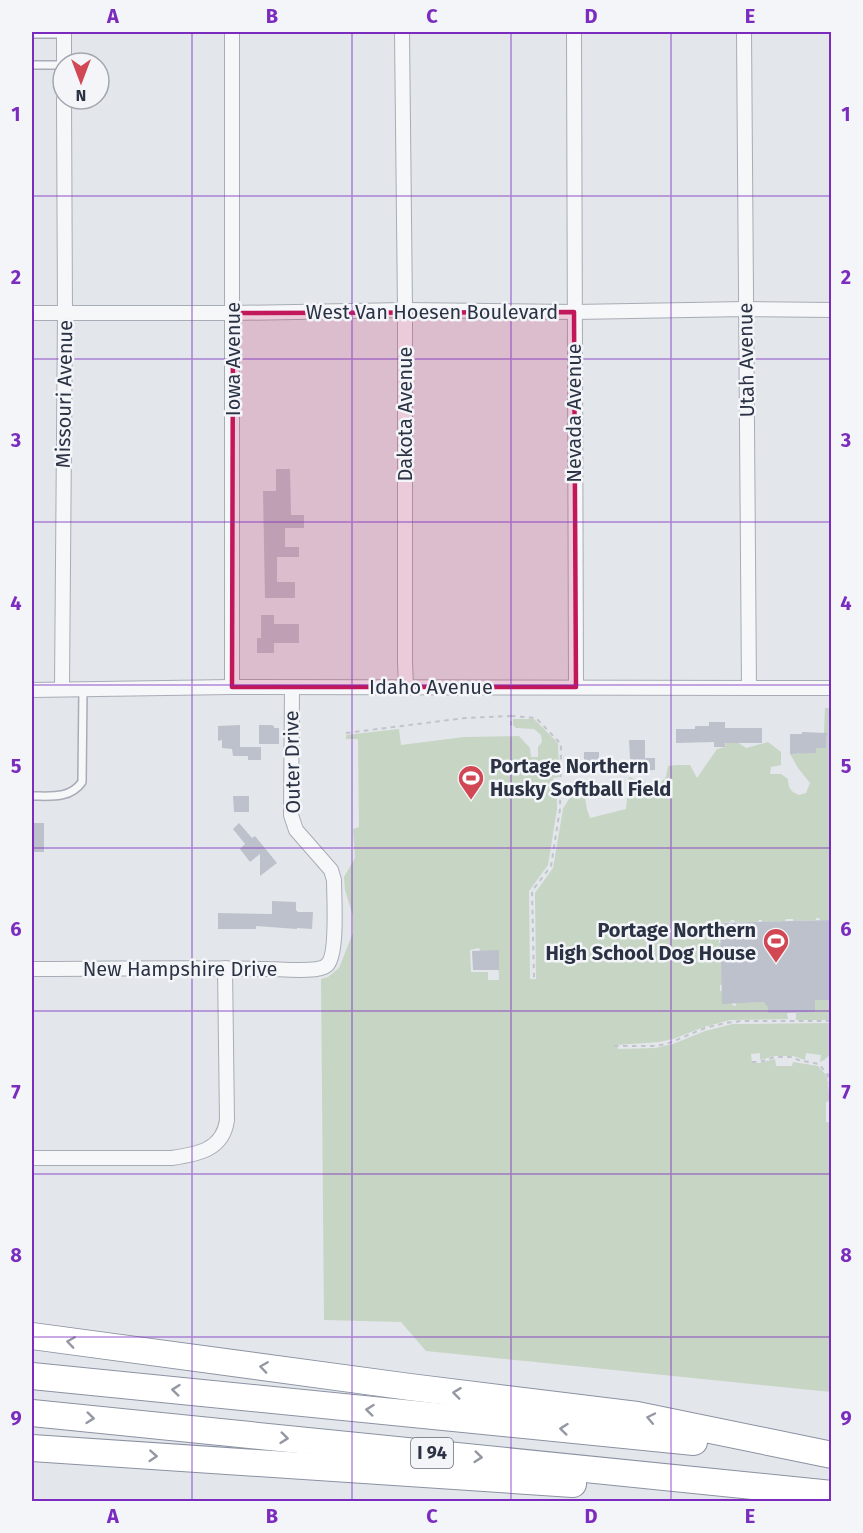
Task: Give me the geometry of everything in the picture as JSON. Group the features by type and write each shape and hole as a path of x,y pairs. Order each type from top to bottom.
{"highway":[{"path":"32,1336 637,1416 831,1455"},
{"name":"I 94","path":"32,1376 831,1455"},
{"name":"I 94","path":"32,1413 831,1494"},
{"path":"32,1448 632,1488 805,1491"}],"street":[{"name":"Iowa Avenue","path":"232,32 232,687"},
{"name":"Dakota Avenue","path":"402,32 406,687"},
{"name":"Nevada Avenue","path":"574,32 576,687"},
{"name":"Utah Avenue","path":"744,32 749,688"},
{"path":"64,33 64,51"},
{"name":"Missouri Avenue","path":"62,688 64,111"},
{"name":"West Van Hoesen Boulevard","path":"32,313 831,310"},
{"name":"Idaho Avenue","path":"32,690 232,687 831,688"},
{"name":"Outer Drive","path":"292,688 291,815 296,830 331,870 334,880 334,946 332,958 327,965"},
{"name":"New Hampshire Drive","path":"32,969 309,970 323,968 327,965"},
{"path":"32,1158 172,1158 191,1155 217,1144 225,1131 227,1120 225,968"}],"lane":[{"path":"32,34 64,33"},
{"path":"32,65 51,64"},
{"path":"32,796 61,796 71,793 82,782 83,688"}],"path":[{"path":"511,716 511,728"},
{"path":"346,733 465,718 511,716 536,718 561,744 560,809 551,866 532,891 534,979"},
{"path":"792,1017 792,1022"},
{"path":"614,1046 667,1044 705,1028 741,1021 831,1021"},
{"path":"752,1062 775,1057 793,1057 819,1064 828,1075 831,1094"}],"highlighted area":[{"path":"574,312 576,687 232,687 233,313"}],"green space":[{"path":"825,708 831,708 831,920 816,918 816,920 735,922 731,920 720,923 722,984 720,991 732,1005 765,1002 768,1013 787,1013 788,1019 730,1020 673,1039 617,1045 618,1049 655,1048 733,1024 831,1023 831,1054 820,1062 821,1055 806,1053 805,1060 793,1056 775,1056 760,1060 760,1053 751,1054 752,1063 775,1059 776,1066 792,1066 793,1062 818,1066 827,1076 830,1101 826,1102 826,1122 832,1123 831,1392 426,1351 401,1322 324,1320 321,979 328,977 339,968 353,933 353,916 345,890 344,877 355,858 353,829 359,827 358,739 346,739 346,735 399,729 401,745 464,737 519,736 530,748 531,757 538,757 538,747 542,742 541,735 534,729 516,728 513,725 513,719 534,719 558,743 559,777 553,778 557,783 557,809 548,865 529,891 530,979 536,979 535,893 553,868 563,809 577,785 583,786 590,818 626,809 629,777 648,784 660,783 666,777 668,766 690,765 697,778 717,749 725,747 727,735 746,748 768,742 781,752 781,765 771,767 770,774 781,774 788,779 790,789 799,795 806,793 810,783 790,754 801,754 801,752 826,747 827,733 824,733","holes":["479,948 480,951 498,951 499,980 488,980 488,972 471,972 470,950"]},
{"path":"815,1000 831,1000 831,1020 796,1020 796,1013 815,1011"}],"building":[{"path":"276,469 290,469 291,515 304,515 304,528 285,528 285,547 299,547 299,557 277,557 277,582 295,582 295,598 265,598 263,491 276,491"},
{"path":"261,615 274,615 274,624 299,624 299,643 274,643 274,653 257,653 257,638 261,638"},
{"path":"709,722 725,722 725,728 762,728 762,743 725,743 725,747 714,747 714,742 676,743 676,729 695,729 695,726 709,726"},
{"path":"240,725 240,747 261,747 261,760 248,760 248,756 233,756 232,749 222,748 222,740 218,741 218,726"},
{"path":"259,725 279,728 279,744 259,744"},
{"path":"802,732 827,733 826,748 816,748 816,753 790,754 790,734 802,734"},
{"path":"629,740 645,740 645,758 655,758 655,770 635,771 634,760 630,759"},
{"path":"584,752 599,752 599,767 584,767"},
{"path":"233,796 249,796 249,812 234,812"},
{"path":"32,823 44,823 44,852 32,852"},
{"path":"239,823 252,838 255,836 277,863 260,876 260,854 250,862 240,849 245,844 233,829"},
{"path":"272,901 296,902 298,912 313,912 312,929 256,926 256,929 218,929 218,913 272,914"},
{"name":"Portage Northern High School Dog House","path":"831,920 831,1000 815,1000 815,1012 768,1013 765,1002 722,1004 720,923"},
{"path":"499,950 499,970 473,970 472,951"}],"place":[{"name":"Portage Northern Husky Softball Field","path":"471,801"},
{"name":"Portage Northern High School Dog House","path":"776,964"}]}
